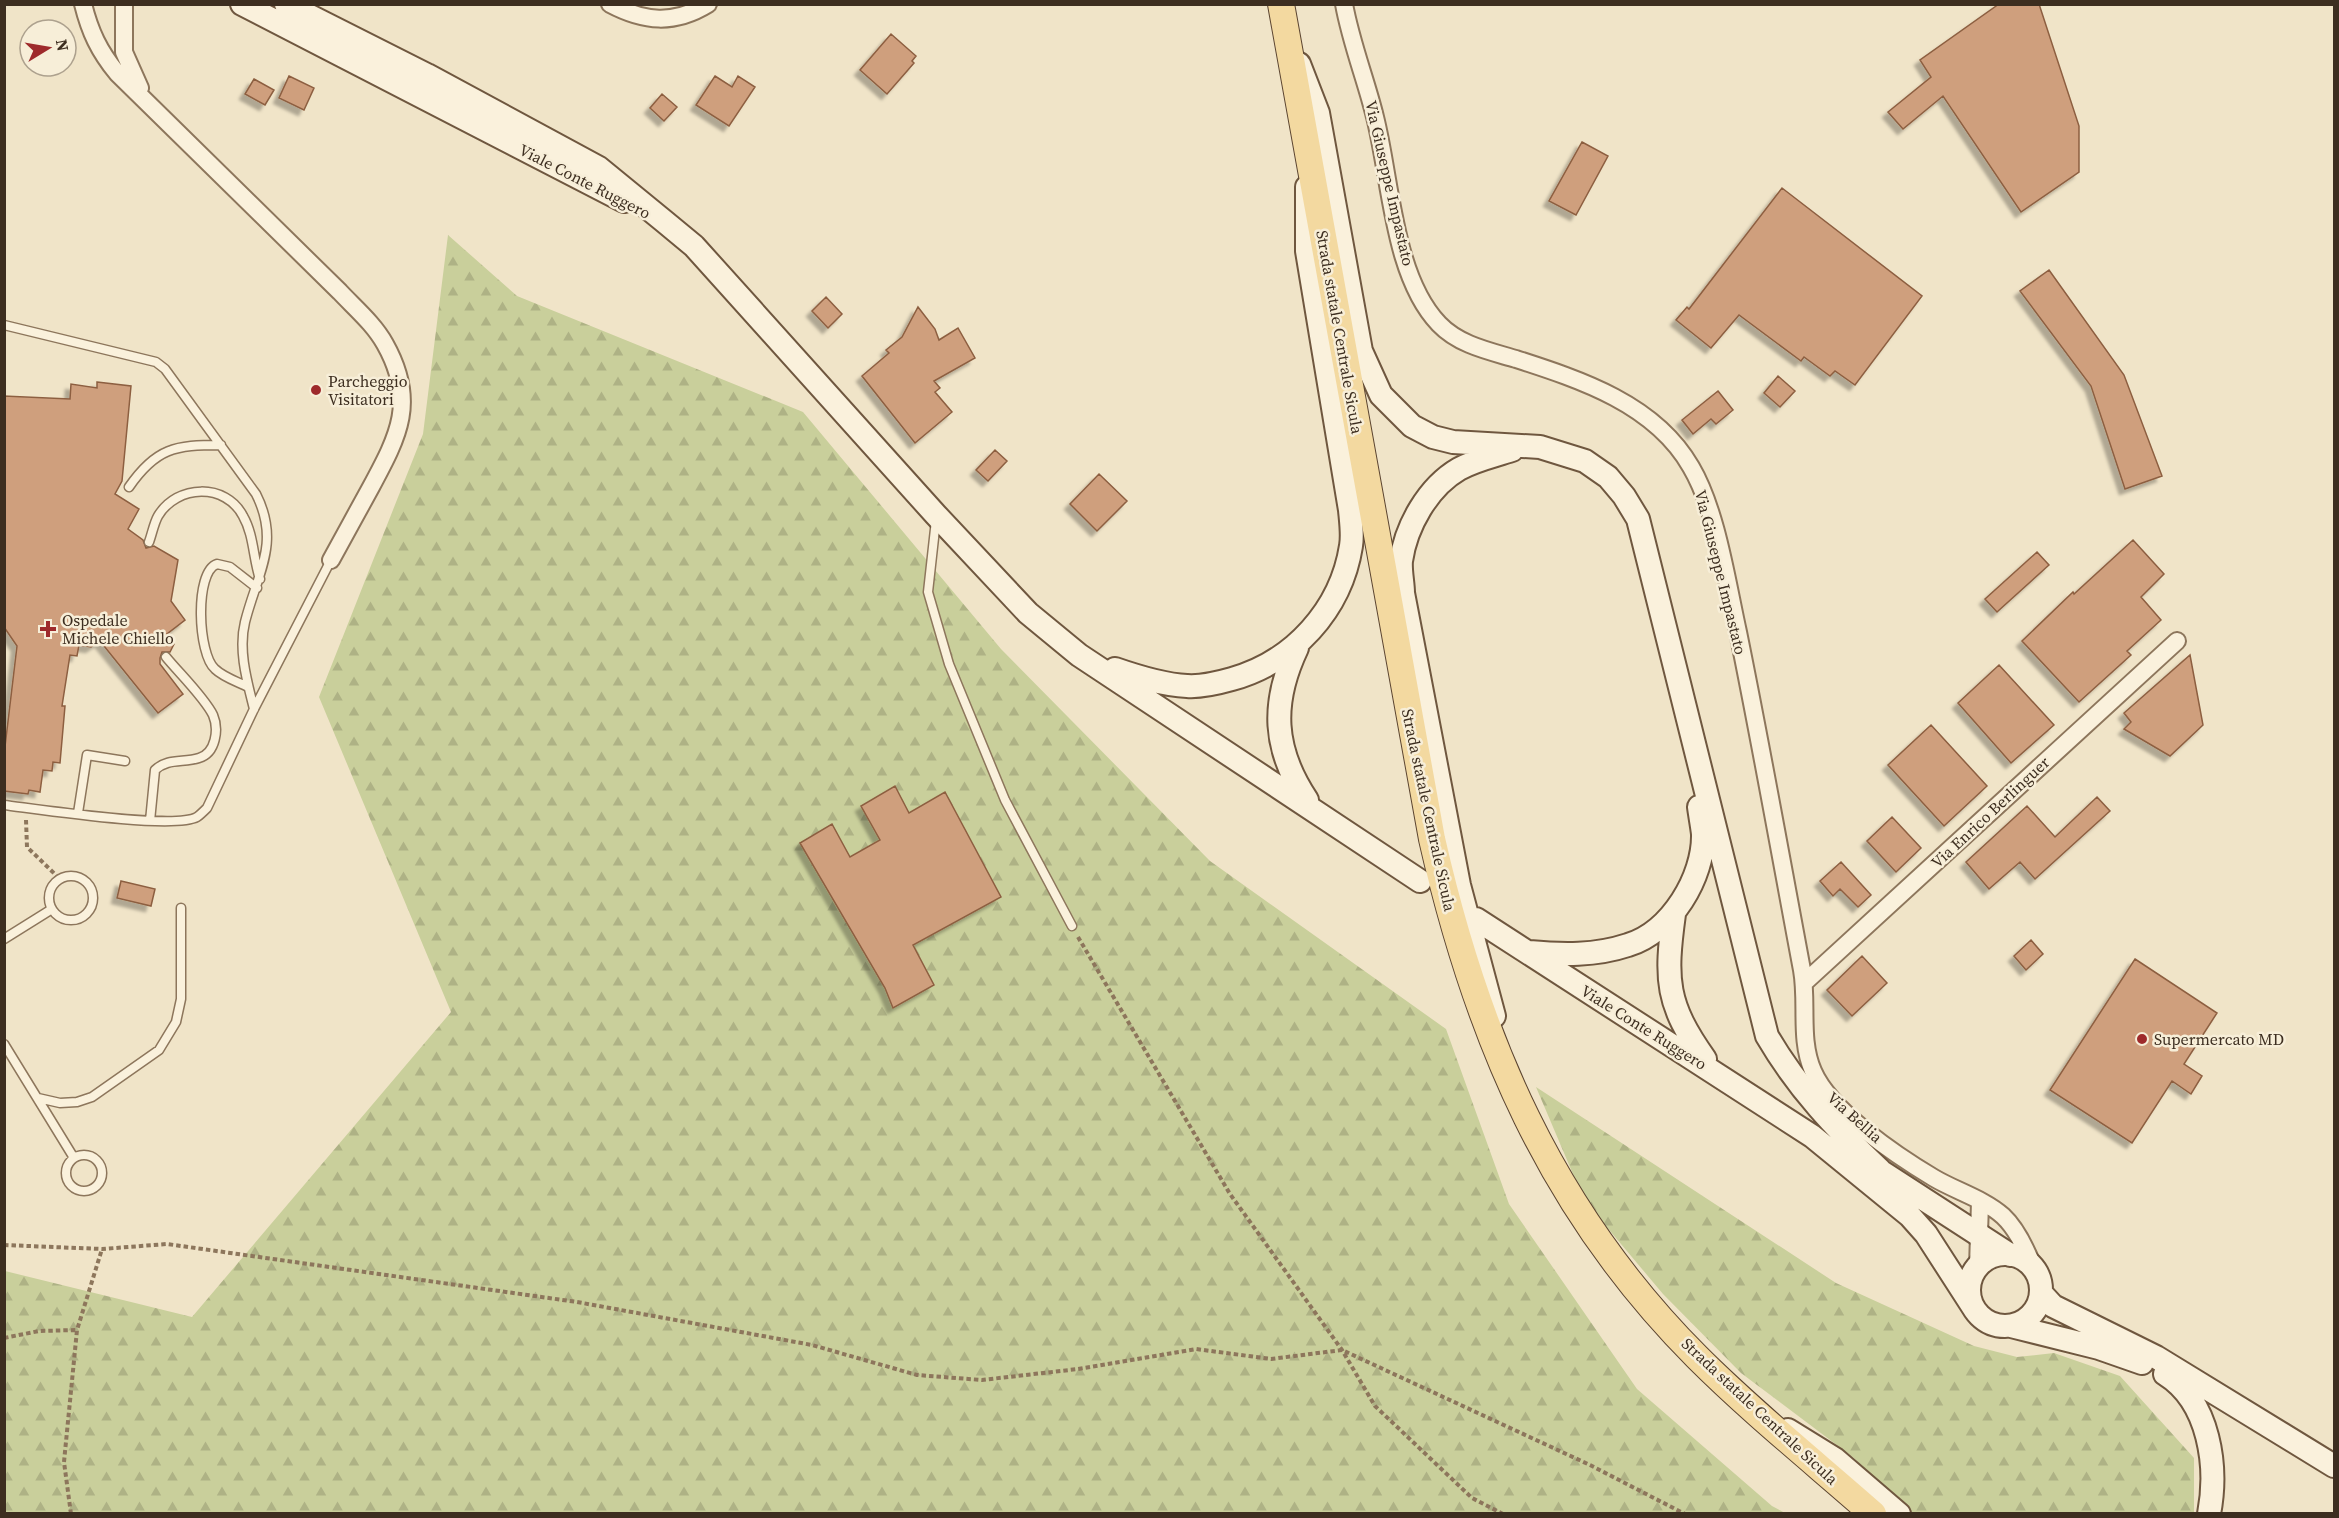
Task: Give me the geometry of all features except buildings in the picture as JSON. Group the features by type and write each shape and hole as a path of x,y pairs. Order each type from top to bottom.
{"main road":[{"name":"Viale Conte Ruggero","path":"242,4 665,222"},
{"name":"Viale Conte Ruggero","path":"286,4 409,66 599,168 665,222"},
{"path":"1283,16 1318,113 1361,351 1381,395 1412,426 1433,437 1453,441 1540,447 1585,461 1608,477 1624,496 1638,519 1690,734 1722,848 1767,1036 1789,1073 1814,1105 1880,1170"},
{"name":"Strada statale Centrale Sicula","path":"1283,16 1432,839 1467,968 1510,1086 1557,1178 1608,1251 1696,1356 1873,1514"},
{"path":"1079,655 1146,679 1188,687 1218,683 1243,676 1276,661 1299,644 1318,622 1340,586 1352,545 1350,510 1307,250 1307,149"},
{"path":"665,222 694,246 936,515 1028,613 1079,655 1312,807 1420,881"},
{"path":"1510,1086 1455,864 1403,593 1401,562 1407,535 1420,509 1438,486 1458,470 1524,446"},
{"path":"1299,644 1285,675 1277,707 1281,740 1293,778 1312,807"},
{"path":"1690,734 1703,835 1692,878 1674,914 1668,957 1670,991 1674,1010 1711,1069"},
{"path":"1524,952 1568,956 1630,945 1674,914"},
{"name":"Viale Conte Ruggero","path":"1476,919 1812,1136"},
{"path":"1812,1136 1880,1170 2010,1255 2019,1257 2034,1269 2041,1293 2053,1306 2138,1348 2334,1466"},
{"path":"1812,1136 1910,1216 1926,1234 1975,1310 1991,1323 2099,1348 2197,1383"},
{"path":"1975,1310 1970,1288 1978,1267 1988,1259 2010,1255"},
{"path":"2011,1326 2031,1315 2038,1305 2041,1293"},
{"path":"2153,1367 2169,1377 2186,1395 2207,1435 2214,1464 2209,1514"},
{"path":"1755,1409 1835,1459 1899,1514"}],"street":[{"path":"82,4 99,50 151,107 373,327 385,344 396,369 401,390 402,412 396,441 331,560"},
{"path":"133,4 124,12 124,52 131,72 151,107"},
{"path":"264,4 356,50 409,66"},
{"path":"610,4 634,17 667,19 696,12 708,4"},
{"name":"Via Giuseppe Impastato","path":"1344,4 1376,117 1402,252 1422,303 1440,325 1457,339 1571,376 1628,405 1670,440 1691,466 1705,497 1727,582 1804,983"},
{"name":"Via Enrico Berlinguer","path":"1804,983 2177,641"},
{"name":"Via Bellia","path":"1804,983 1805,1041 1814,1075 1824,1091 1882,1142 1934,1178 2004,1217 2027,1251 2034,1269"},
{"path":"1978,1267 1980,1202"}],"lane":[{"path":"4,325 156,363 165,369 256,494 266,513 268,537 258,583 245,623 242,648 254,709"},
{"path":"129,487 143,466 162,452 188,445 221,445"},
{"path":"149,542 159,515 177,497 195,491 216,492 233,502 243,515 252,538 258,583"},
{"path":"936,515 928,592 949,664 1005,800 1072,926"},
{"path":"4,805 150,821 178,821 196,818 207,808 254,709 331,560"},
{"path":"248,687 214,669 206,655 203,642 201,596 209,571 217,564 230,567 258,583"},
{"path":"150,821 155,770 164,764 200,758 208,753 216,735 212,714 166,657"},
{"path":"78,813 87,755 125,761"},
{"path":"74,876 87,882 93,896 93,903 85,915 71,920 57,915 52,909 51,889 60,879 74,876"},
{"path":"38,1098 60,1103 77,1102 92,1097 159,1050 176,1022 182,999 181,908"},
{"path":"4,939 52,909"},
{"path":"4,1044 74,1158"},
{"path":"85,1155 99,1163 101,1180 94,1188 82,1191 71,1186 67,1168 74,1158 85,1155"}],"path":[{"path":"26,807 27,847 60,879"},
{"path":"1072,926 1230,1194 1342,1350 1374,1406 1472,1498 1503,1514"},
{"path":"4,1245 102,1249 167,1244 577,1302 812,1345 916,1375 982,1380 1078,1369 1196,1349 1271,1359 1342,1350 1590,1465 1685,1514"},
{"path":"71,1514 64,1462 76,1330 102,1249"},
{"path":"4,1338 39,1331 76,1330"}],"green space":[{"path":"448,235 517,296 803,412 1001,649 1210,861 1446,1029 1509,1204 1637,1389 1772,1506 1785,1513 5,1514 5,1271 192,1317 451,1012 319,697 423,434"},
{"path":"1536,1087 1836,1283 1974,1346 2017,1357 2054,1353 2120,1376 2194,1458 2194,1513 1907,1513 1854,1458 1741,1373 1663,1294 1584,1200"}],"place":[{"name":"Parcheggio Visitatori","path":"316,390"},
{"name":"Ospedale Michele Chiello","path":"48,629"},
{"name":"Supermercato MD","path":"2142,1039"}]}
